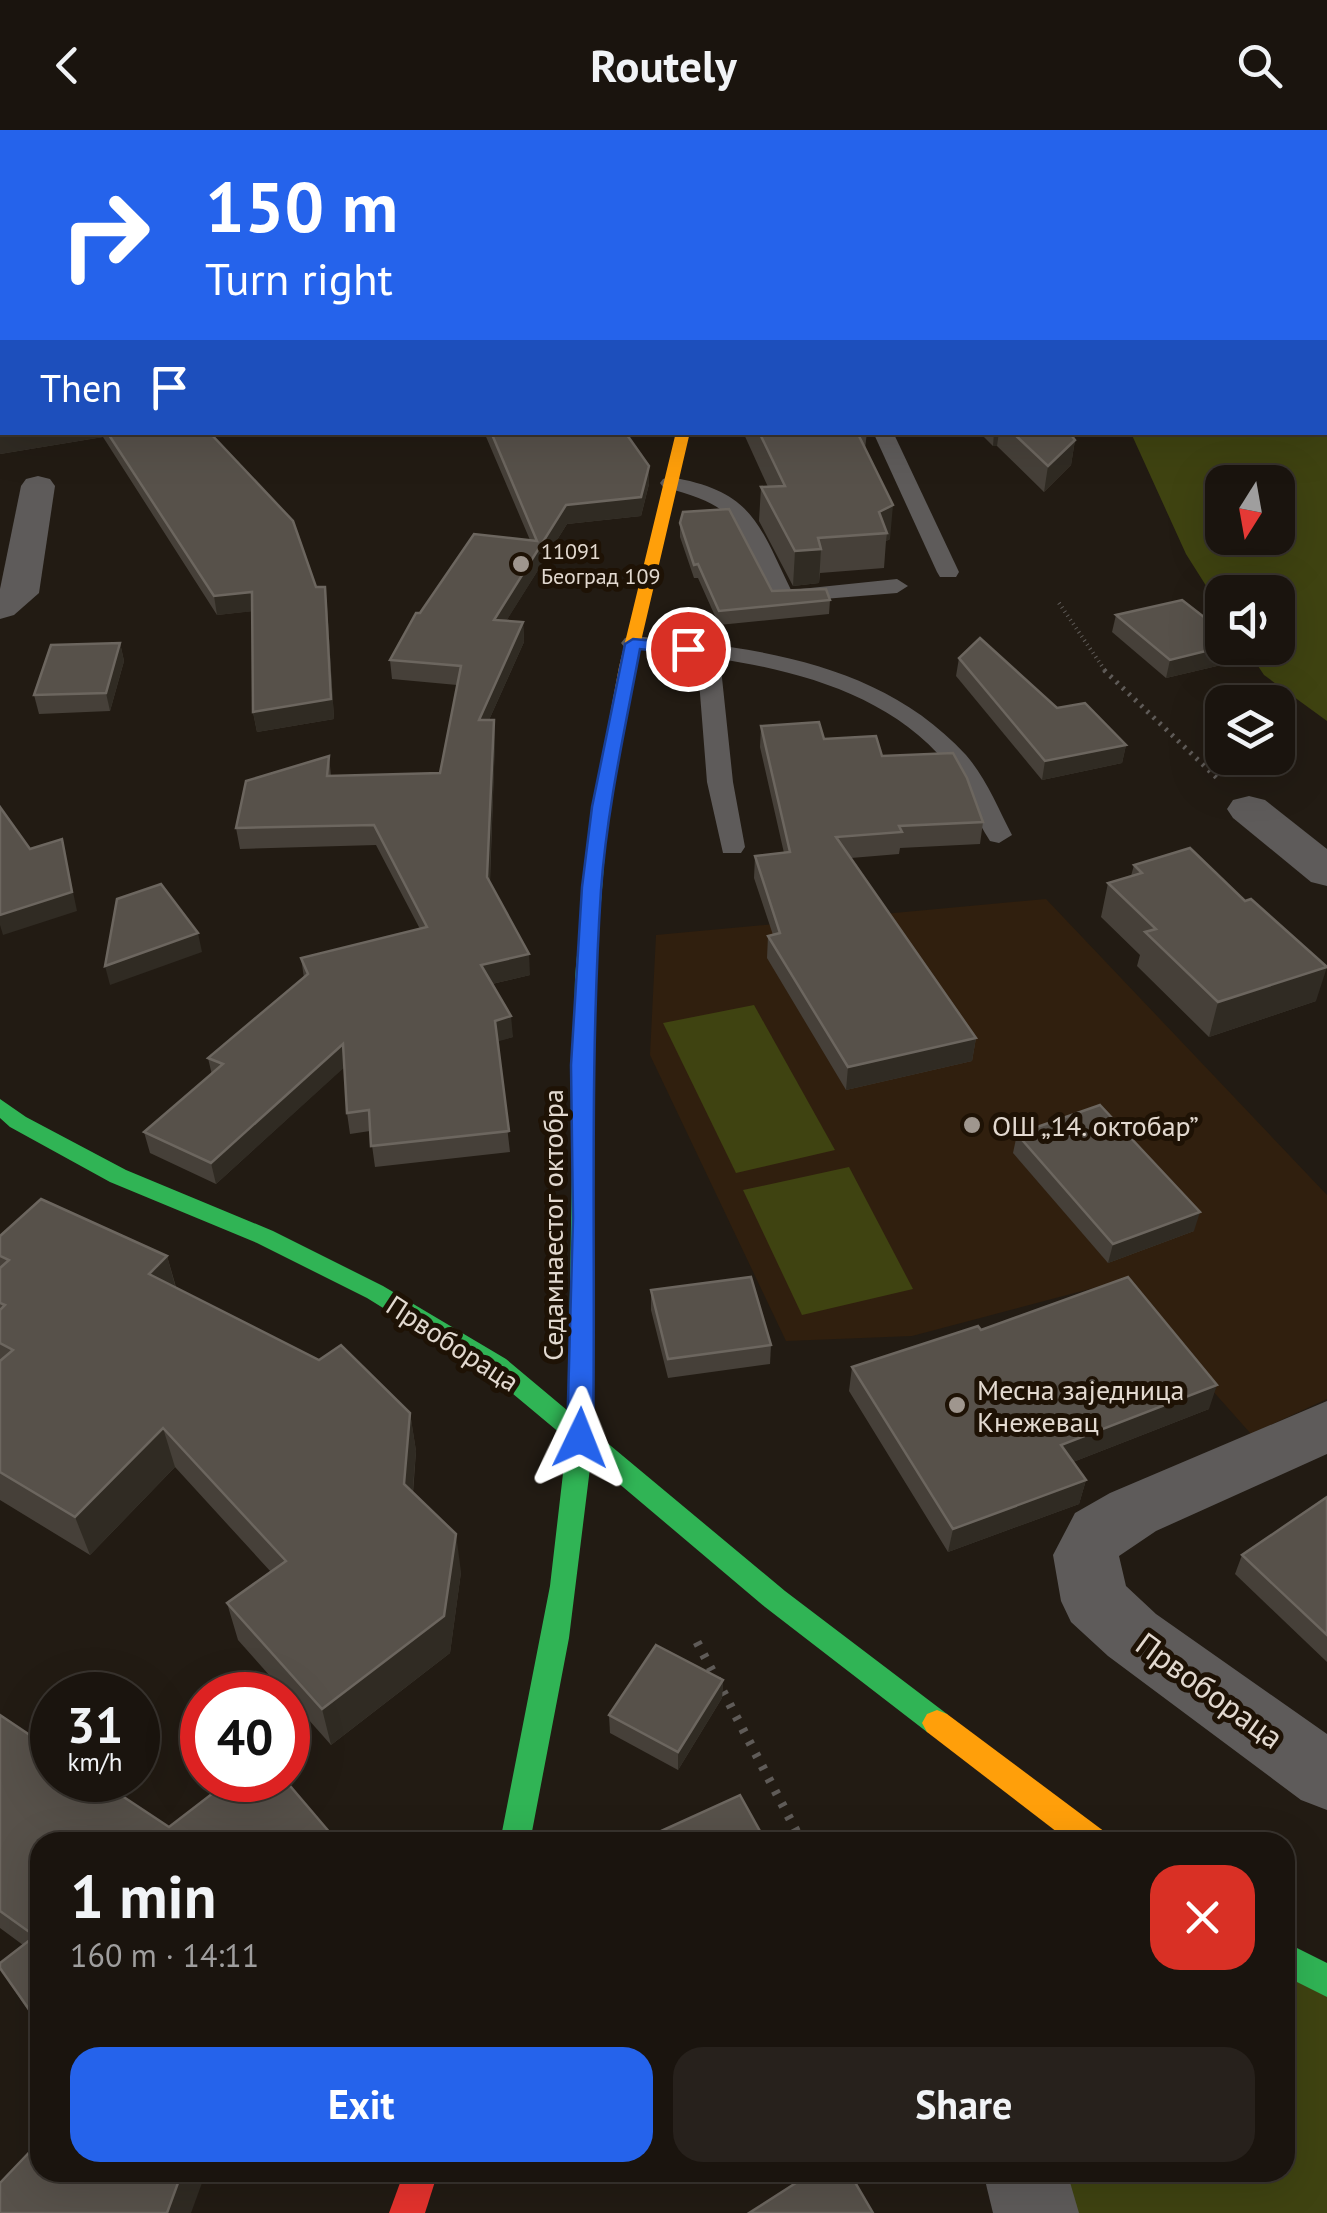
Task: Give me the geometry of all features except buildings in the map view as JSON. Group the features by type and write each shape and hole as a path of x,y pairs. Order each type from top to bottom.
{"street":[{"name":"Седамнаестог октобра","path":"517,1832 558,1624 580,1438 582,1065 601,807 633,644 682,435"},
{"path":"0,608 20,593 38,486"},
{"path":"1249,809 1327,872"},
{"name":"Првобораца","path":"6,1120 118,1176 265,1237 375,1292 497,1366 774,1599 1081,1832"},
{"name":"Првобораца","path":"1327,1426 1134,1512 1098,1533 1086,1555 1095,1601 1132,1635 1327,1776"},
{"path":"1295,1963 1327,1981"},
{"path":"407,2213 418,2182"},
{"path":"1028,2182 1036,2213"}],"lane":[{"path":"884,435 948,572"},
{"path":"670,483 706,488 736,508 783,598 897,586"},
{"path":"633,644 708,652 829,674 889,702 958,762 998,835"},
{"path":"708,652 720,782 732,847"}],"path":[{"path":"1059,603 1102,669 1249,809"},
{"path":"696,1642 797,1832"}],"shaded area":[{"name":"ОШ „14. октобар”","path":"1046,899 1327,1195 1327,1399 1251,1434 1116,1282 912,1336 786,1341 650,1055 656,935"}],"green space":[{"path":"1132,435 1327,435 1327,721 1295,698 1295,685 1278,685 1257,665 1295,665 1295,575 1205,575 1205,584 1186,554"},
{"path":"754,1005 835,1150 736,1173 663,1023"},
{"path":"849,1167 913,1289 802,1315 743,1190"},
{"path":"1295,1963 1327,1981 1327,2213 1045,2213 1031,2182 1295,2182"}],"traffic: fast":[{"path":"517,1832 555,1638 576,1483 583,1356 585,977 598,827"},
{"path":"0,1106 18,1122 118,1176 265,1237 375,1292 497,1366 775,1599 937,1723"},
{"path":"1295,1963 1327,1981"}],"traffic: slow":[{"path":"598,827 627,667 682,435"},
{"path":"937,1723 1081,1832"}],"traffic: jam":[{"path":"407,2213 418,2182"}],"place":[{"name":"11091 Београд 109","path":"521,564"},
{"name":"ОШ „14. октобар”","path":"972,1125"},
{"name":"Месна заједница Кнежевац","path":"957,1405"}],"route":[{"path":"580,1438 582,1065 586,966 601,807 633,644 688,649"}]}
